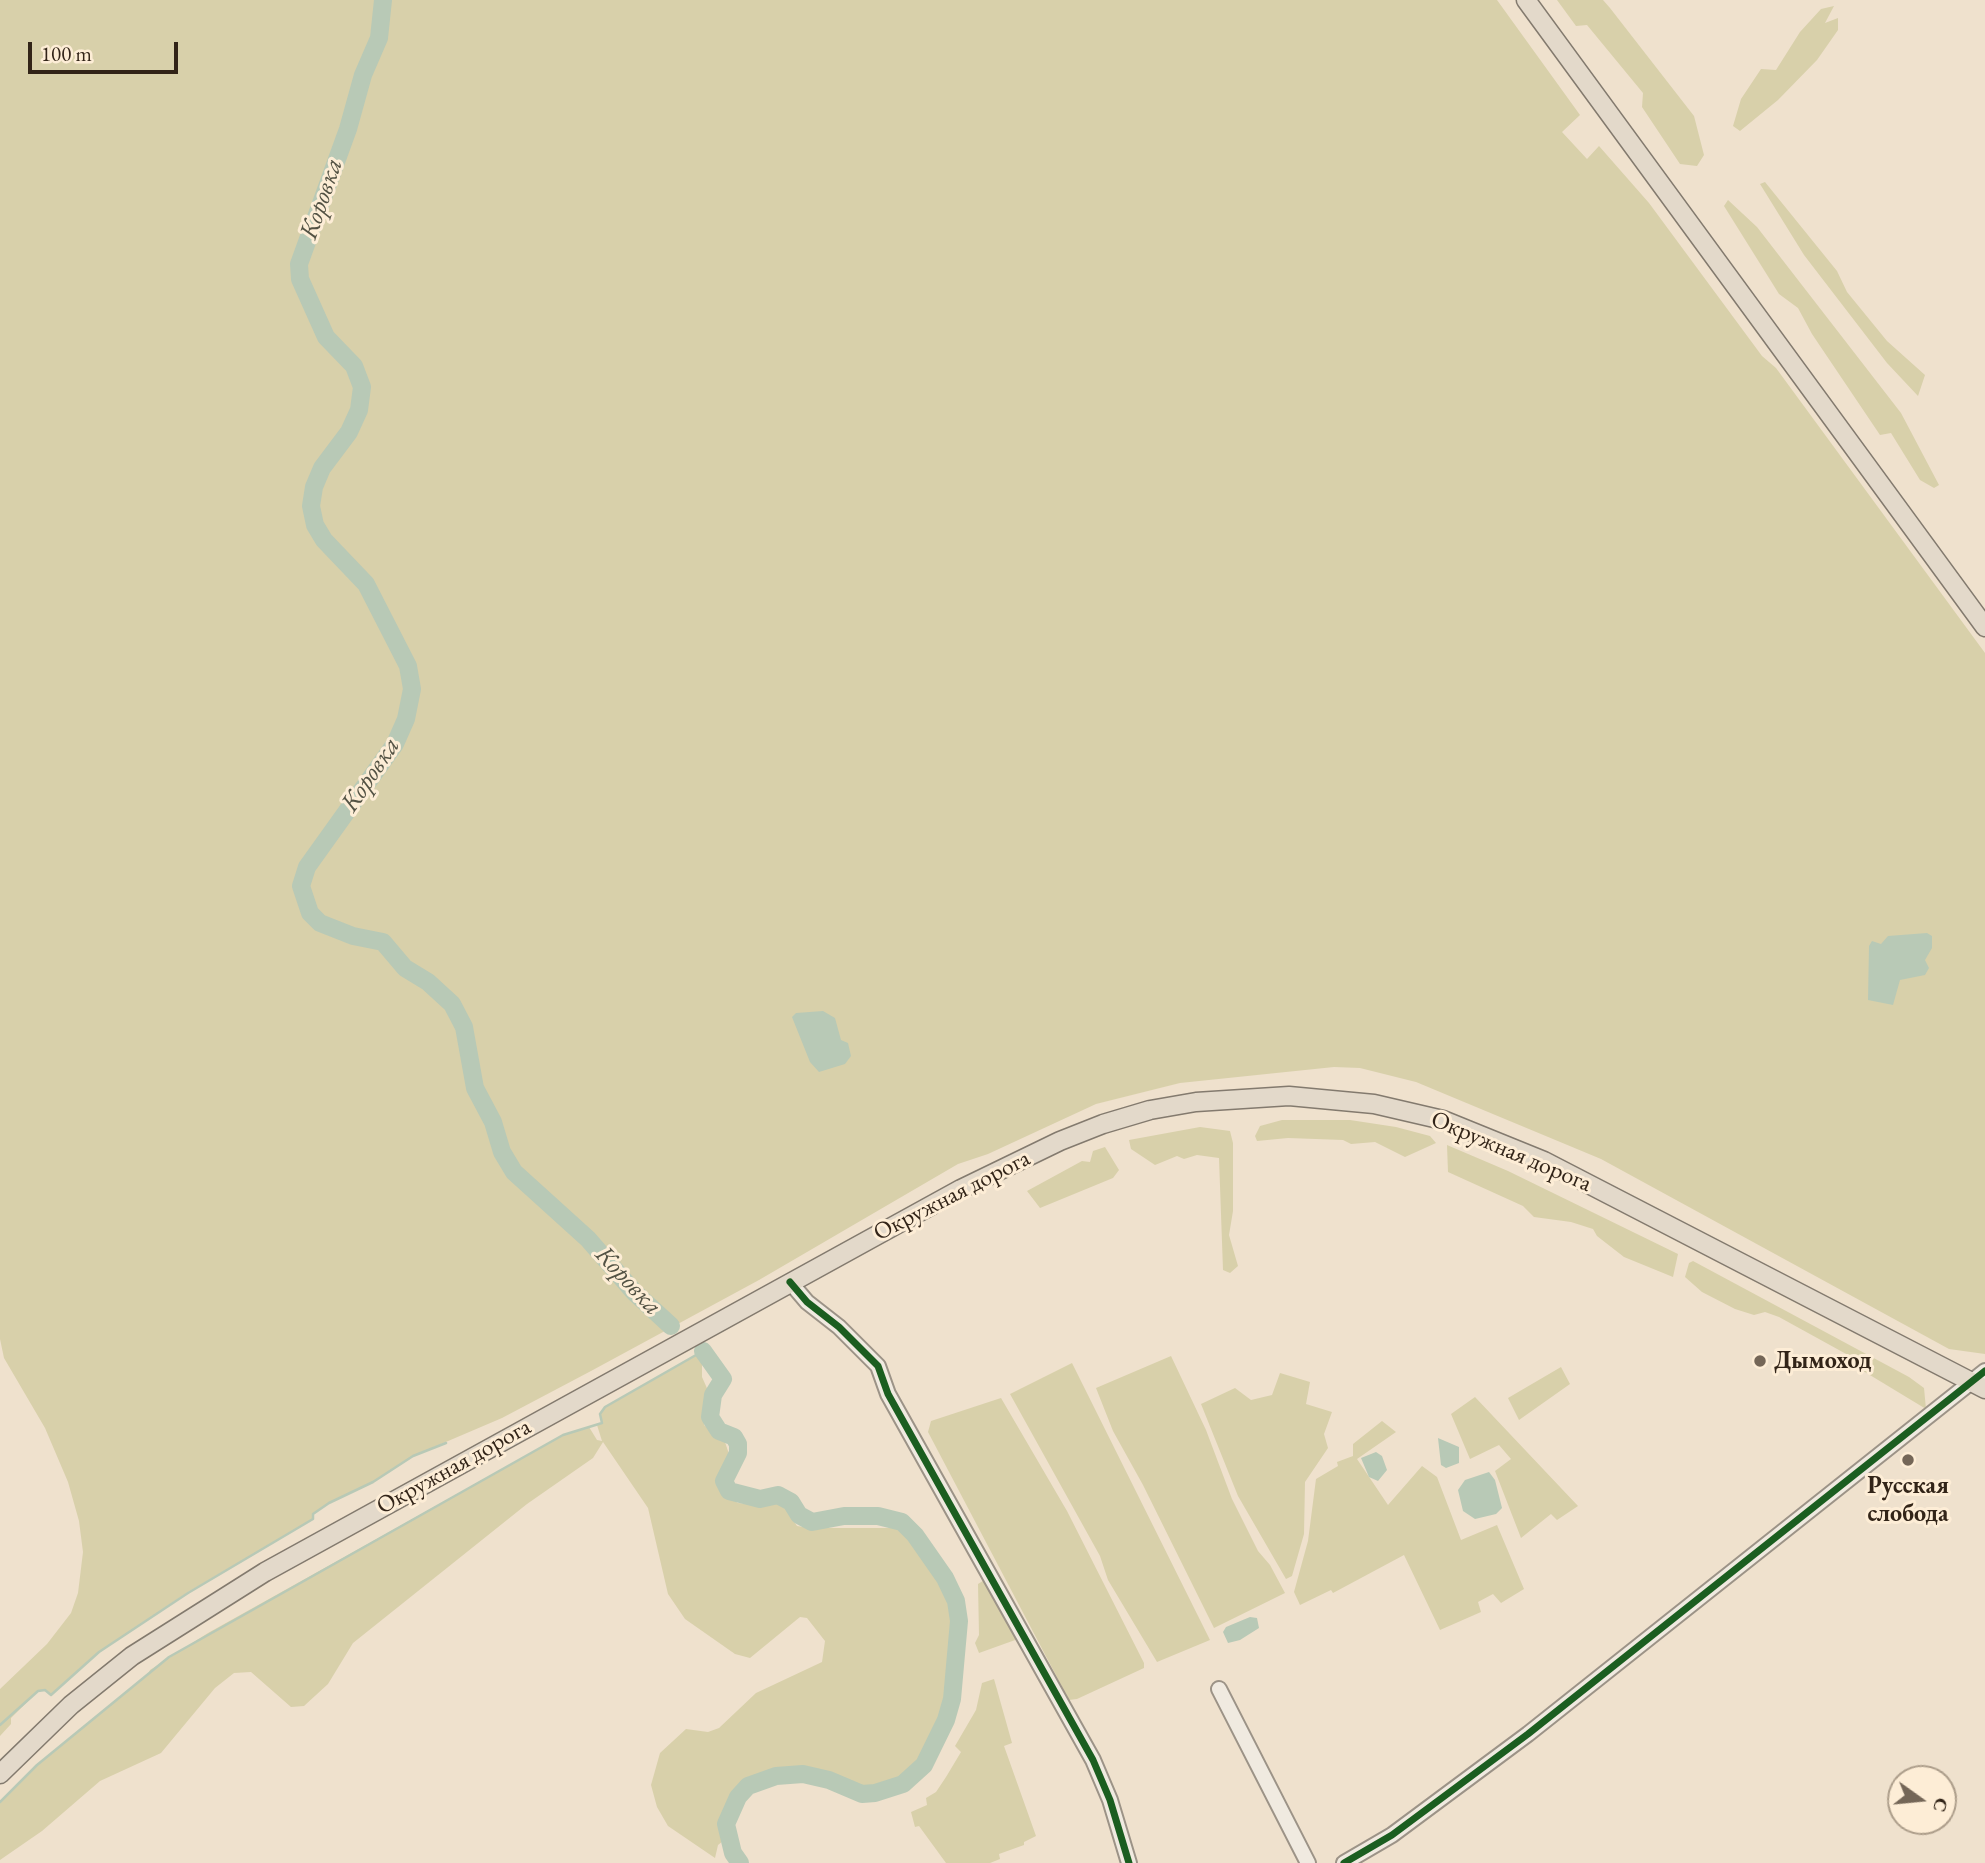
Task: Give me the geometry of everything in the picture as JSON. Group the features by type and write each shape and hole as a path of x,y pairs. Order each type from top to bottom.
{"main road":[{"path":"1525,0 1985,626"},
{"name":"Окружная дорога","path":"0,1774 102,1679 199,1612 521,1429 996,1171 1103,1124 1150,1110 1196,1102 1289,1096 1332,1098 1415,1112 1505,1144 1980,1381"}],"street":[{"path":"790,1282 807,1303 839,1327 878,1366 888,1394 1093,1760 1110,1800 1129,1863"},
{"path":"1344,1863 1392,1835 1528,1734 1980,1381"},
{"path":"1219,1689 1308,1863"}],"shaded area":[{"path":"0,0 1497,0 1580,115 1562,132 1587,159 1599,146 1649,203 1762,356 1776,368 1985,653 1985,1354 1949,1349 1601,1159 1416,1082 1360,1068 1334,1067 1180,1083 1096,1104 988,1154 958,1164 759,1280 591,1371 502,1418 413,1456 373,1482 329,1503 313,1514 313,1519 188,1592 99,1652 51,1695 45,1690 38,1691 11,1718 11,1724 0,1736 0,1689 47,1644 71,1613 78,1593 83,1552 79,1521 68,1482 45,1428 4,1358 0,1339"},
{"path":"1557,0 1603,0 1610,8 1694,116 1704,155 1697,166 1680,164 1642,107 1643,93 1587,25 1576,26"},
{"path":"1834,6 1825,23 1838,18 1838,30 1817,60 1778,100 1740,131 1733,126 1741,99 1761,69 1776,70 1800,32 1821,9"},
{"path":"1765,182 1837,271 1847,292 1887,341 1925,375 1918,396 1887,363 1804,255 1760,184"},
{"path":"1728,200 1757,227 1901,413 1939,485 1934,488 1920,480 1891,433 1880,435 1812,334 1798,308 1779,294 1724,206"},
{"path":"1927,933 1932,936 1932,948 1925,960 1929,968 1925,975 1900,980 1893,1005 1868,1000 1869,946 1872,941 1881,944 1888,936"},
{"path":"823,1011 835,1018 841,1040 848,1043 851,1056 845,1064 819,1072 810,1062 792,1017 796,1013"},
{"path":"1282,1120 1350,1120 1396,1127 1430,1136 1436,1143 1405,1157 1375,1142 1351,1144 1343,1140 1288,1138 1257,1141 1255,1136 1260,1126"},
{"path":"1200,1127 1230,1131 1233,1143 1233,1211 1229,1235 1238,1266 1230,1273 1223,1270 1219,1158 1197,1155 1184,1159 1177,1156 1155,1165 1131,1149 1129,1140"},
{"path":"1447,1145 1508,1171 1678,1254 1673,1277 1624,1257 1597,1236 1593,1229 1571,1222 1534,1217 1523,1206 1448,1172"},
{"path":"1105,1147 1119,1170 1113,1178 1040,1208 1027,1191 1082,1161 1090,1162 1093,1151"},
{"path":"1693,1261 1909,1377 1924,1388 1926,1409 1855,1366 1848,1355 1779,1317 1765,1312 1754,1315 1735,1309 1702,1292 1685,1277 1689,1263"},
{"path":"703,1351 706,1359 702,1365 702,1377 710,1395 704,1425 725,1442 730,1457 727,1468 718,1479 719,1490 738,1503 768,1506 775,1502 784,1506 797,1526 898,1528 908,1537 945,1592 954,1615 956,1636 947,1698 929,1743 914,1766 900,1779 888,1787 868,1792 823,1773 800,1769 776,1769 754,1778 731,1799 720,1818 723,1841 718,1845 715,1858 668,1826 657,1807 651,1785 660,1753 686,1729 708,1732 719,1728 756,1693 822,1662 825,1641 807,1618 800,1617 750,1658 735,1654 685,1619 668,1594 648,1508 603,1442 593,1458 527,1504 353,1643 328,1684 304,1706 291,1707 251,1672 234,1673 215,1688 161,1753 100,1781 42,1831 0,1860 0,1802 37,1765 147,1676 150,1670 208,1633 563,1435 589,1427 597,1440 602,1441 597,1425 602,1423 600,1414 605,1407"},
{"path":"1171,1356 1206,1430 1232,1499 1258,1551 1270,1565 1285,1593 1214,1628 1113,1431 1096,1388"},
{"path":"1072,1363 1210,1640 1157,1662 1108,1580 1100,1556 1010,1394"},
{"path":"1561,1367 1570,1384 1519,1420 1508,1398"},
{"path":"1280,1373 1310,1382 1306,1404 1332,1412 1324,1434 1328,1448 1305,1482 1304,1534 1292,1576 1286,1579 1238,1496 1201,1404 1235,1388 1251,1400 1272,1395"},
{"path":"1475,1397 1578,1506 1557,1520 1551,1514 1521,1538 1495,1471 1511,1459 1499,1445 1470,1459 1451,1414"},
{"path":"1001,1398 1067,1511 1144,1663 1144,1668 1077,1699 1069,1700 928,1432 931,1421"},
{"path":"1382,1421 1396,1432 1357,1459 1388,1505 1422,1466 1437,1477 1461,1540 1497,1525 1524,1589 1501,1603 1493,1594 1478,1602 1481,1612 1440,1630 1404,1555 1333,1593 1331,1590 1300,1605 1294,1592 1308,1541 1316,1479 1338,1466 1337,1462 1353,1456 1353,1444"},
{"path":"1438,1438 1459,1447 1459,1463 1446,1468 1441,1465"},
{"path":"1376,1452 1382,1456 1387,1470 1378,1481 1369,1477 1361,1458"},
{"path":"1489,1472 1495,1480 1502,1508 1496,1514 1475,1519 1463,1511 1458,1490 1465,1480"},
{"path":"986,1579 1018,1639 979,1653 975,1643 979,1635 978,1584"},
{"path":"1250,1617 1257,1618 1259,1628 1240,1640 1228,1643 1223,1632 1226,1627"},
{"path":"994,1679 1012,1743 1004,1746 1036,1836 1024,1842 1024,1845 999,1854 1000,1859 990,1863 946,1863 919,1826 915,1827 911,1812 927,1805 926,1798 936,1792 946,1777 961,1752 955,1746 976,1710 982,1683"}],"waterway":[{"name":"Коровка","path":"383,0 379,38 363,75 348,129 299,264 300,279 326,337 354,366 362,387 359,410 349,432 322,468 314,487 311,506 315,525 324,540 366,584 408,666 412,689 406,719 395,744 307,867 301,886 310,913 320,923 353,936 383,942 405,968 428,982 452,1004 464,1027 475,1088 493,1122 502,1152 514,1172 588,1239 634,1292 671,1326"},
{"path":"0,1802 37,1765 169,1657 563,1435 602,1423 600,1414 605,1407 703,1351"},
{"name":"Коровка","path":"703,1351 723,1379 713,1395 710,1417 719,1431 734,1437 738,1444 738,1453 724,1481 729,1491 760,1499 778,1495 791,1502 799,1515 812,1522 844,1516 878,1516 902,1522 915,1535 945,1578 956,1601 959,1621 952,1699 946,1720 924,1765 903,1784 875,1793 862,1794 829,1780 803,1774 776,1776 748,1786 738,1797 726,1824 733,1853 740,1863"},
{"path":"0,1725 38,1691 45,1690 51,1695 99,1652 188,1593 313,1519 313,1514 329,1503 373,1482 413,1456 446,1443"}],"cycle path":[{"path":"790,1282 807,1302 839,1327 878,1366 888,1394 1093,1760 1110,1800 1129,1863"},
{"path":"1344,1863 1392,1835 1528,1734 1985,1371"}],"place":[{"name":"Дымоход","path":"1760,1361"},
{"name":"Русская слобода","path":"1908,1460"}]}
